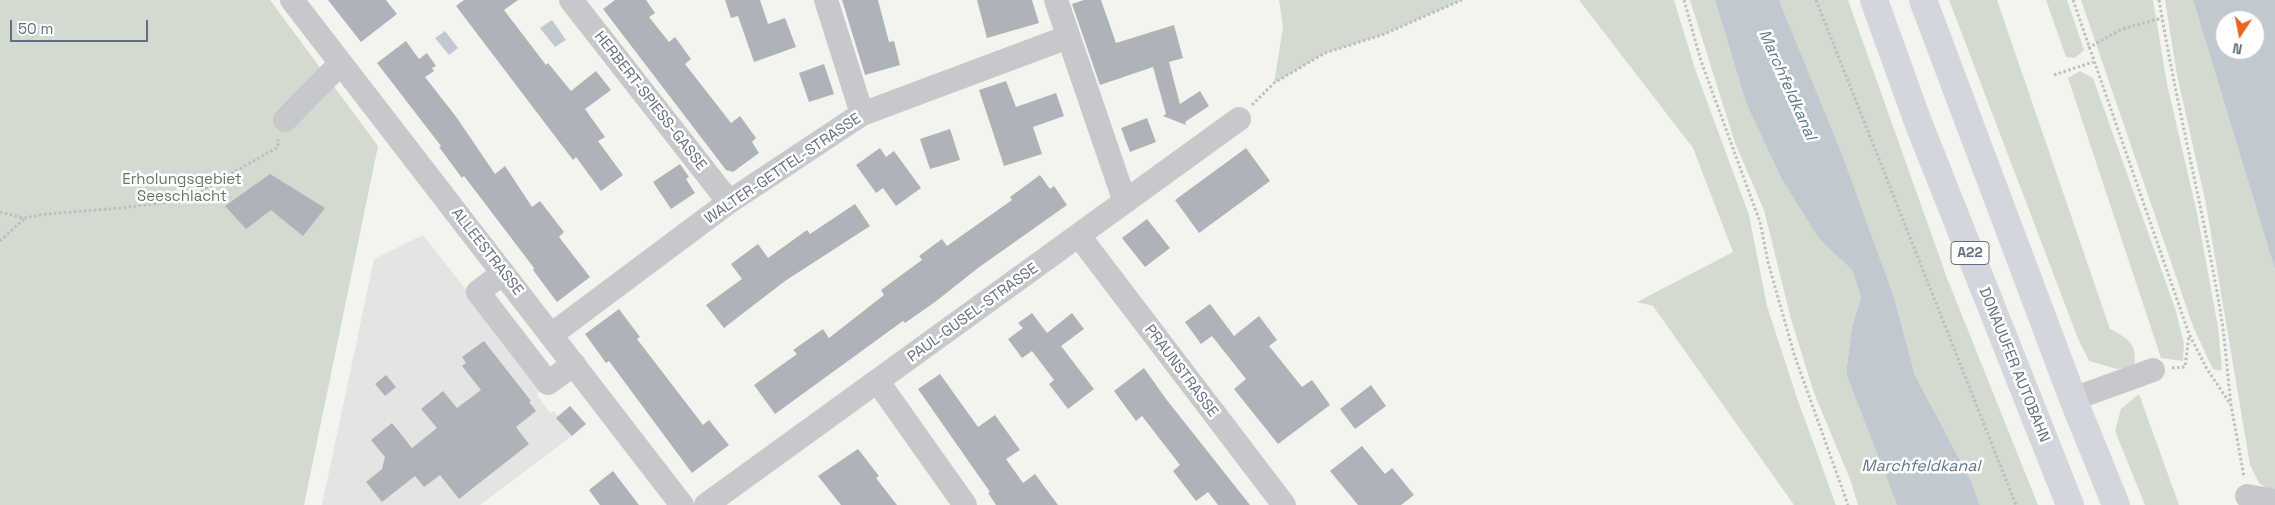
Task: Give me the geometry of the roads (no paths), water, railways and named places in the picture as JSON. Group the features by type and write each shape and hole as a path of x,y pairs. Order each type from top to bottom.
{"highway":[{"name":"DONAUUFER AUTOBAHN","path":"1874,0 1918,122 2070,505"},
{"path":"1923,0 2073,400 2116,505"}],"street":[{"name":"ALLEESTRASSE","path":"292,0 682,505"},
{"name":"HERBERT-SPIESS-GASSE","path":"570,0 729,202"},
{"path":"826,0 862,114"},
{"path":"1056,0 1124,202"},
{"name":"WALTER-GETTEL-STRASSE","path":"551,335 729,202 862,114 1068,38"},
{"path":"282,125 340,64"},
{"name":"PAUL-GUSEL-STRASSE","path":"706,505 878,382 1239,118"},
{"name":"PRAUNSTRASSE","path":"1079,236 1284,505"},
{"path":"503,273 478,292 548,383 574,364"},
{"path":"2073,400 2153,370"},
{"path":"878,382 965,505"},
{"path":"2247,496 2275,501"}],"water":[{"name":"Marchfeldkanal","path":"1715,0 1779,0 1842,154 1894,297 1915,375 1971,481 1980,505 1897,505 1846,374 1852,327 1861,297 1852,270 1819,239 1781,178 1746,103"},
{"path":"2193,0 2275,0 2275,270"},
{"path":"552,20 566,40 555,47 540,28"},
{"path":"445,31 458,48 449,55 435,38"}],"park label":[{"name":"Erholungsgebiet Seeschlacht","path":"182,188"}]}
